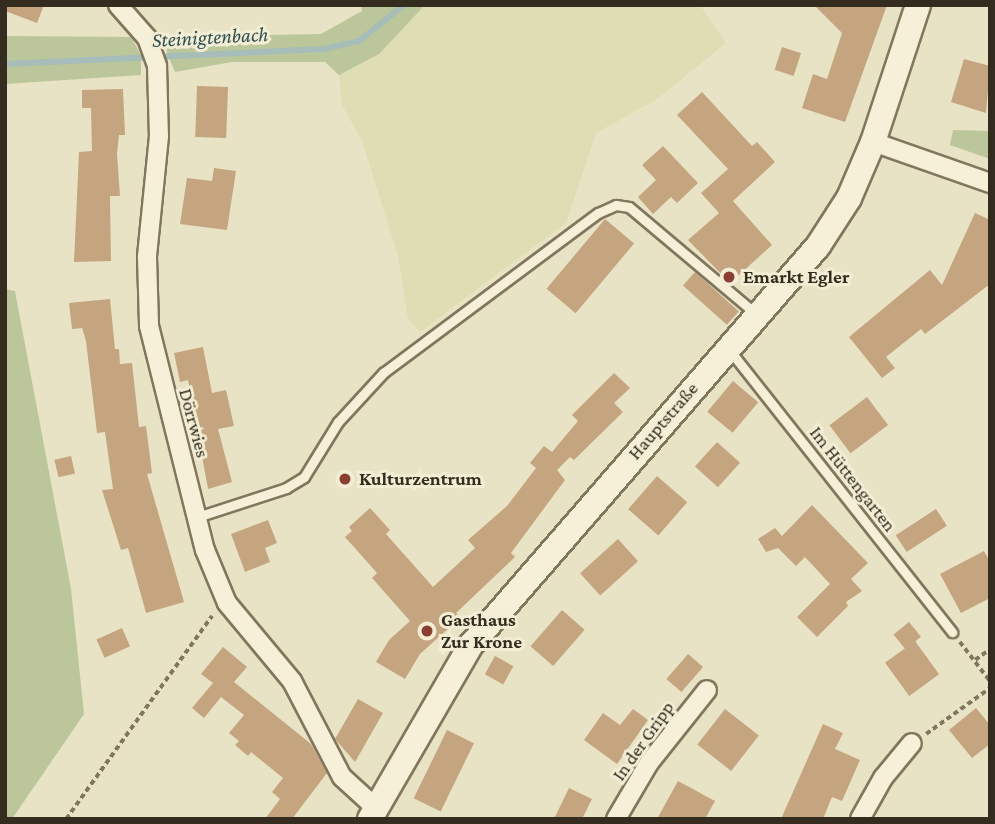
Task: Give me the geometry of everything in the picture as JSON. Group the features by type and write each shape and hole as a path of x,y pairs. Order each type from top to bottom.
{"main road":[{"name":"Hauptstraße","path":"373,813 471,645 818,246 849,198 873,142 918,5"}],"street":[{"name":"Dörrwies","path":"118,5 135,20 151,48 157,66 159,136 148,257 149,326 197,517 226,603 292,681 342,776 373,813"},
{"path":"873,142 990,183"},
{"name":"In der Gripp","path":"616,819 649,763 707,690"},
{"path":"860,819 883,778 912,743"}],"lane":[{"path":"197,517 286,488 304,477 344,414 383,373 598,213 616,205 629,207 756,315"},
{"name":"Im Hüttengarten","path":"727,348 952,632"}],"path":[{"path":"66,819 213,614 226,603"},
{"path":"952,632 990,681"},
{"path":"975,660 990,649"},
{"path":"912,743 990,688"}],"green space":[{"path":"361,5 425,5 379,54 339,75 325,62 232,62 175,72 167,53 166,37 321,34 362,11"},
{"path":"425,5 700,5 726,43 657,99 596,133 566,223 420,332 408,319 398,256 362,141 342,105 339,75 379,54"},
{"path":"5,36 131,37 141,55 141,75 5,84"},
{"path":"953,130 990,131 990,159 950,145"},
{"path":"5,289 15,291 71,589 84,714 12,819 5,819"}],"building":[{"path":"5,5 44,5 37,23 5,11"},
{"path":"814,5 887,5 845,122 802,108 813,74 827,79 842,33"},
{"path":"782,47 801,53 794,76 775,70"},
{"path":"964,59 990,66 986,113 951,102"},
{"path":"197,86 228,87 226,138 195,137"},
{"path":"123,89 125,135 119,135 117,154 120,196 110,196 111,261 74,262 79,152 92,151 91,108 82,108 82,90"},
{"path":"702,92 752,146 757,142 775,162 733,201 772,245 730,283 688,240 719,213 701,193 728,169 677,115"},
{"path":"663,146 698,183 677,203 671,197 653,214 638,197 656,180 642,165"},
{"path":"214,168 236,171 227,230 180,224 187,178 212,181"},
{"path":"975,213 990,220 990,284 925,334 921,329 886,357 895,368 882,378 849,337 930,270 942,285"},
{"path":"605,219 634,243 576,313 547,289"},
{"path":"695,272 739,311 727,325 683,285"},
{"path":"110,299 115,349 119,349 120,364 132,363 139,427 146,426 152,473 147,474 184,602 146,613 128,548 121,550 102,490 113,489 105,432 97,433 86,341 82,328 72,329 69,303"},
{"path":"203,347 212,393 226,390 234,426 218,429 232,482 208,489 188,380 180,382 174,353"},
{"path":"614,373 630,388 614,403 623,412 574,460 570,457 557,470 565,480 511,553 515,557 456,613 460,618 420,654 405,679 376,662 389,640 410,621 372,578 377,573 345,537 352,531 349,527 370,508 390,530 386,534 433,587 475,548 468,540 507,506 536,468 530,463 544,446 552,452 578,421 572,415"},
{"path":"733,381 758,402 733,433 707,412"},
{"path":"867,397 888,425 851,453 829,425"},
{"path":"717,442 740,463 718,487 695,467"},
{"path":"71,456 75,474 58,477 54,460"},
{"path":"657,476 687,502 658,535 628,509"},
{"path":"812,505 868,563 851,579 862,591 846,602 848,606 817,637 797,617 830,584 805,557 796,566 778,548 766,552 758,539 775,528 782,536"},
{"path":"936,509 947,526 907,552 896,535"},
{"path":"268,520 277,543 265,548 270,562 245,572 231,534"},
{"path":"618,539 638,561 600,595 580,573"},
{"path":"984,551 990,562 990,598 961,613 940,574"},
{"path":"562,610 585,630 553,666 531,646"},
{"path":"909,622 921,637 905,649 893,635"},
{"path":"122,628 130,646 105,658 96,639"},
{"path":"915,641 939,674 909,696 885,663"},
{"path":"223,647 247,667 234,682 311,744 327,773 292,819 265,819 280,799 272,792 283,778 251,752 248,756 235,745 239,741 229,733 244,715 221,697 204,718 192,708 213,683 201,674"},
{"path":"688,654 703,667 681,692 666,679"},
{"path":"495,656 513,666 503,685 485,674"},
{"path":"358,699 383,713 355,762 335,739"},
{"path":"976,708 990,725 990,744 972,758 949,730"},
{"path":"633,709 648,720 617,764 584,740 603,713 620,725"},
{"path":"725,709 759,735 731,771 697,744"},
{"path":"823,724 843,733 835,749 860,760 842,801 832,797 823,819 781,819"},
{"path":"447,730 474,743 441,811 414,798"},
{"path":"678,781 715,801 705,819 657,819"},
{"path":"569,788 592,799 582,819 554,819"}],"waterway":[{"name":"Steinigtenbach","path":"5,64 324,49 359,41 404,5"}],"place":[{"name":"Emarkt Egler","path":"729,277"},
{"name":"Kulturzentrum","path":"345,479"},
{"name":"Gasthaus Zur Krone","path":"427,631"}]}
